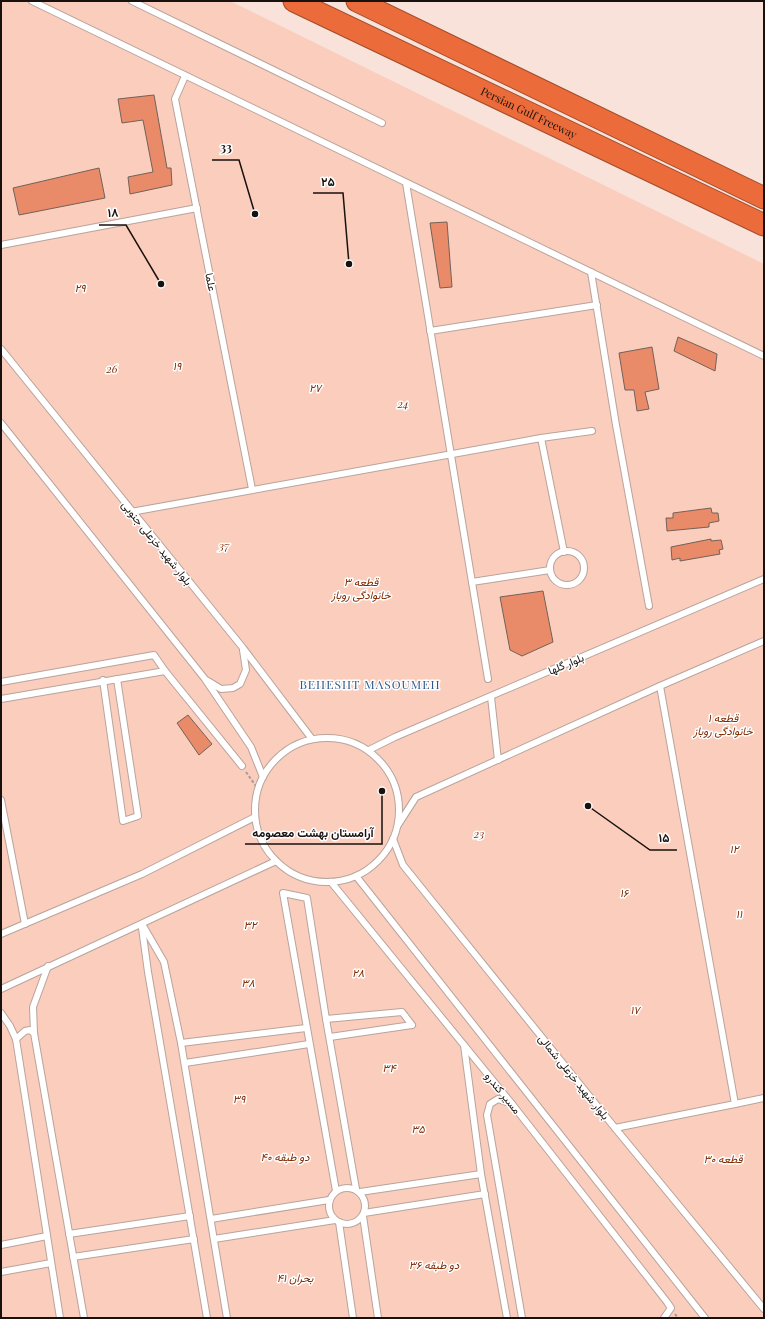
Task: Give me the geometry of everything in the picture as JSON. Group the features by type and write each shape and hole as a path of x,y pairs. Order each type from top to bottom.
{"highway":[{"name":"Persian Gulf Freeway","path":"294,1 764,225"},
{"path":"357,1 764,198"}],"lane":[{"path":"32,1 764,356"},
{"path":"132,1 382,123"},
{"name":"علما","path":"185,76 175,99 252,490"},
{"path":"406,183 488,679"},
{"path":"1,245 197,208"},
{"path":"592,272 616,425 648,606"},
{"path":"430,331 597,305"},
{"name":"بلوار شهید خزعلی جنوبی","path":"1,349 131,512 243,648 312,739"},
{"path":"1,423 205,679 252,747 262,777"},
{"path":"131,512 450,454 592,431"},
{"path":"542,438 564,552"},
{"path":"564,552 574,553 582,561 584,572 578,581 568,586 562,585 553,579 550,570 554,557 564,552"},
{"path":"472,582 550,570"},
{"name":"بلوار گلها","path":"369,750 395,737 764,579"},
{"path":"397,826 416,797 764,640"},
{"path":"205,679 221,689 232,688 240,684 246,670 243,648"},
{"path":"1,682 154,655 165,671 242,766"},
{"path":"1,699 103,680 165,671"},
{"path":"103,680 122,820 138,816 117,679"},
{"path":"660,686 735,1104"},
{"path":"491,697 498,760"},
{"path":"332,737 351,741 369,750 388,771 398,798 397,826 393,839 384,854 371,867 356,876 331,882 319,882 295,875 276,861 266,848 258,833 255,817 258,790 262,777 275,759 292,746 312,739 332,737"},
{"path":"1,800 25,924"},
{"path":"1,934 142,874 255,817"},
{"name":"بلوار شهید خزعلی شمالی","path":"393,839 403,865 615,1128 764,1309"},
{"path":"1,989 276,861"},
{"path":"356,876 705,1318"},
{"name":"مسیر کندرو","path":"331,882 512,1104 671,1308 664,1318"},
{"path":"336,1191 283,892 307,898 326,1019 358,1191"},
{"path":"142,924 164,962 182,1043 226,1318"},
{"path":"142,924 148,972 207,1318"},
{"path":"48,966 33,1007 34,1033 84,1318"},
{"path":"326,1019 402,1012 412,1025 330,1037"},
{"path":"1,1013 10,1026 16,1039 60,1318"},
{"path":"182,1043 306,1028"},
{"path":"16,1039 25,1031 30,1030 34,1033"},
{"path":"185,1063 309,1044"},
{"path":"464,1044 481,1174 507,1318"},
{"path":"615,1128 764,1098"},
{"path":"512,1104 498,1100 490,1104 487,1115 522,1318"},
{"path":"358,1191 481,1174"},
{"path":"353,1318 337,1221 329,1211 329,1200 336,1191 349,1187 358,1191 364,1198 366,1206 364,1214 378,1318"},
{"path":"214,1239 337,1221 348,1224 356,1222 364,1214 485,1194"},
{"path":"211,1219 329,1200"},
{"path":"69,1234 190,1216"},
{"path":"1,1245 47,1236"},
{"path":"73,1257 194,1239"},
{"path":"1,1272 51,1263"}],"path":[{"path":"242,766 258,790"}],"green space":[{"path":"1,1 230,1 764,264 764,1318 1,1318"}],"building":[{"path":"154,95 167,168 171,168 172,185 130,194 128,177 153,172 143,120 122,123 118,99"},
{"path":"99,168 105,198 19,215 13,188"},
{"path":"447,222 452,287 440,288 430,223"},
{"path":"678,337 717,354 715,371 674,351"},
{"path":"652,347 659,389 645,392 649,409 637,411 634,390 625,390 619,353"},
{"path":"711,508 712,513 718,513 719,521 709,523 709,527 667,531 666,518 673,518 673,513"},
{"path":"711,539 711,541 721,540 723,549 719,550 720,554 680,561 680,558 672,560 671,547"},
{"path":"543,591 553,642 522,656 510,650 500,597"},
{"path":"188,715 212,744 199,755 177,723"}],"place":[{"name":"33","path":"255,214"},
{"name":"۲۵","path":"349,264"},
{"name":"۱۸","path":"161,284"},
{"name":"آرامستان بهشت معصومه","path":"382,791"},
{"name":"۱۵","path":"588,806"}],"district":[{"name":"BEHESHT MASOUMEH","path":"370,685"}],"park label":[{"name":"۲۹","path":"80,288"},
{"name":"۱۹","path":"177,366"},
{"name":"26","path":"112,369"},
{"name":"۲۷","path":"315,388"},
{"name":"24","path":"403,404"},
{"name":"37","path":"224,546"},
{"name":"قطعه ۳ خانوادگی روباز","path":"361,588"},
{"name":"قطعه ۱ خانوادگی روباز","path":"723,724"},
{"name":"23","path":"479,834"},
{"name":"۱۲","path":"734,849"},
{"name":"۱۶","path":"624,893"},
{"name":"۱۱","path":"739,914"},
{"name":"۳۲","path":"250,925"},
{"name":"۲۸","path":"358,973"},
{"name":"۳۸","path":"248,983"},
{"name":"۱۷","path":"635,1010"},
{"name":"۳۴","path":"389,1068"},
{"name":"۳۹","path":"239,1099"},
{"name":"۳۵","path":"418,1129"},
{"name":"۴۰ دو طبقه","path":"285,1157"},
{"name":"قطعه ۳۰","path":"723,1159"},
{"name":"۳۶ دو طبقه","path":"434,1265"},
{"name":"۴۱ بحران","path":"295,1278"}]}
